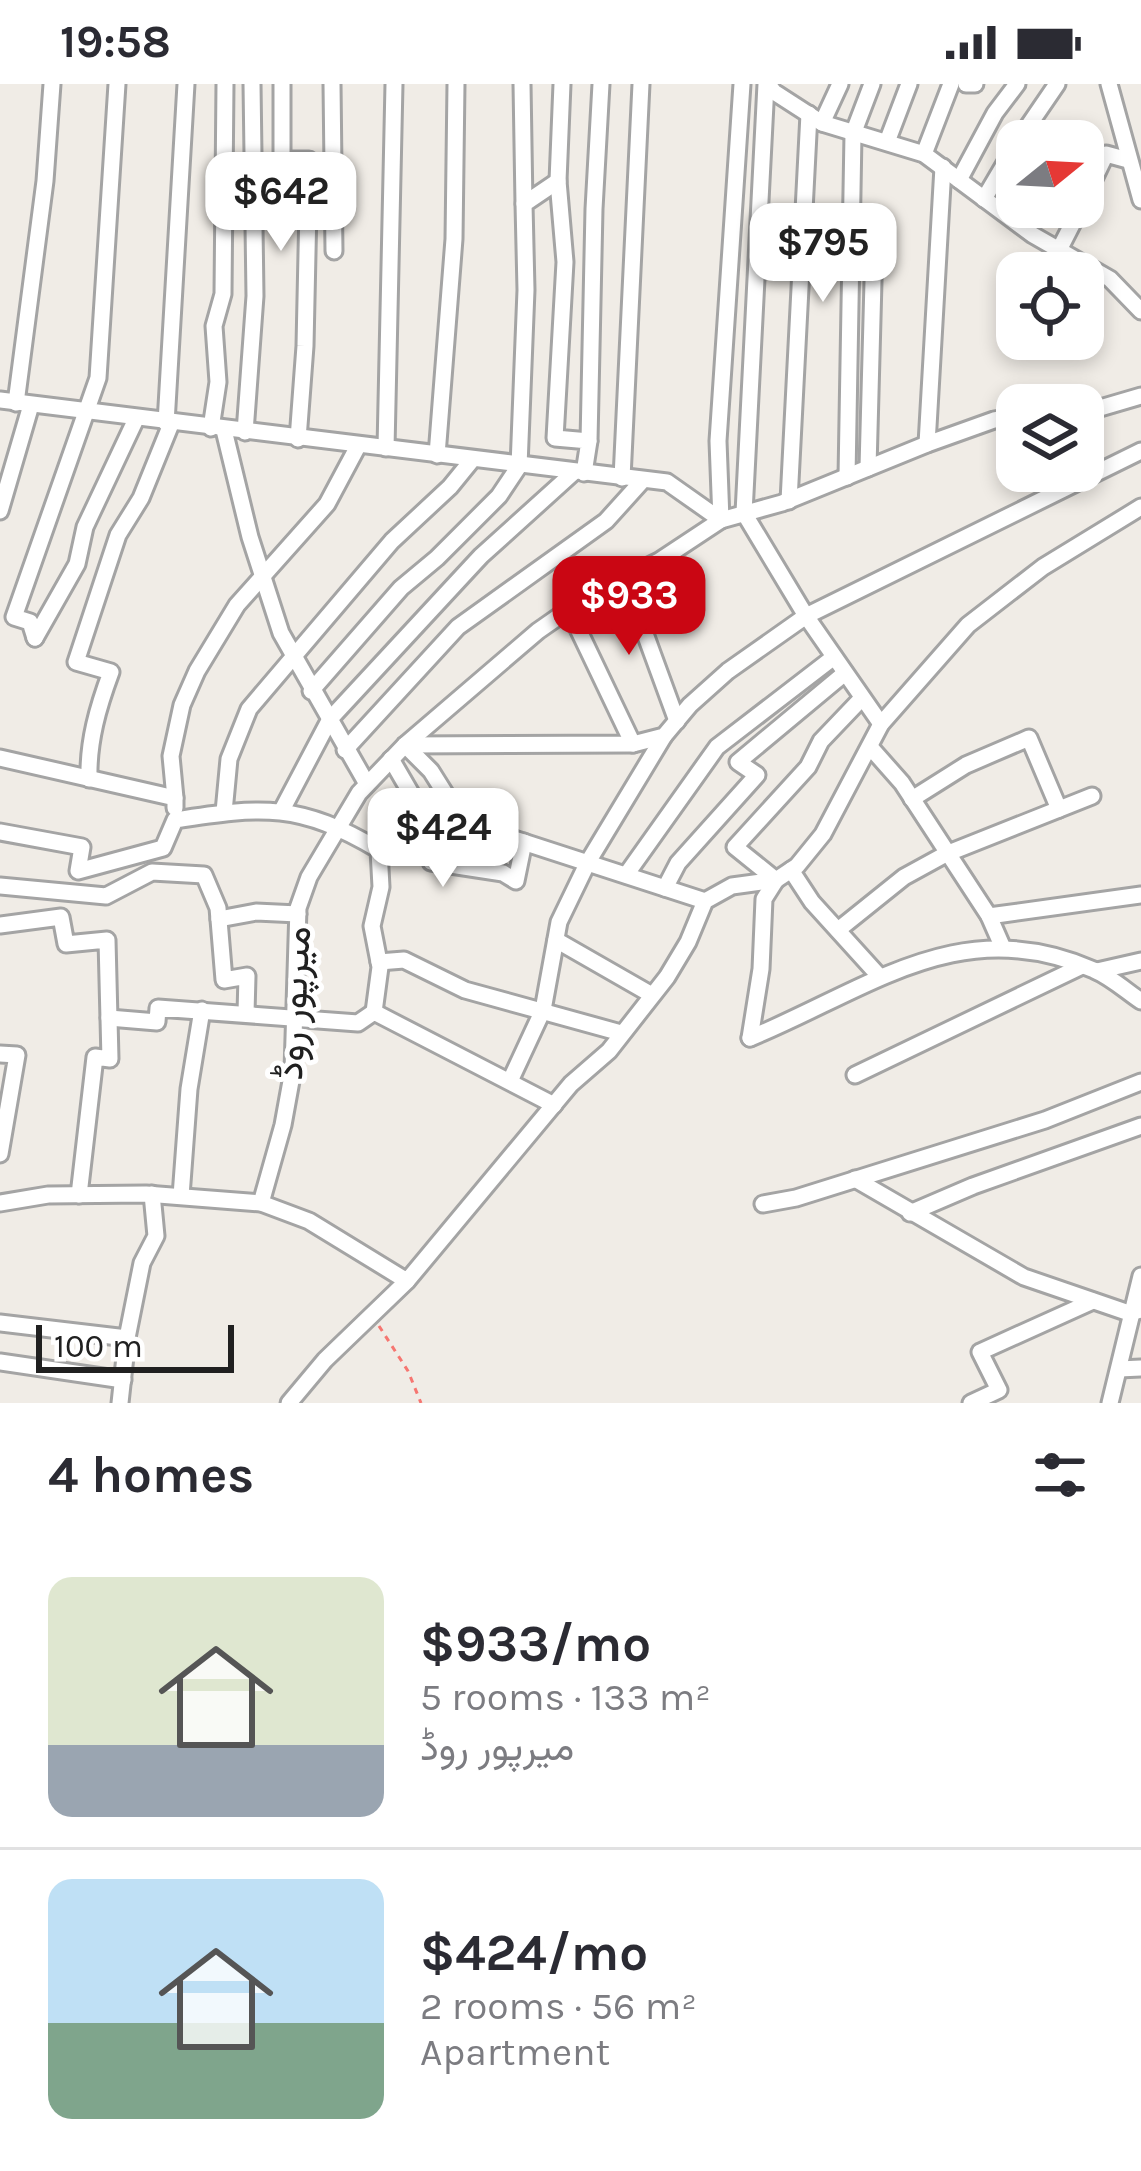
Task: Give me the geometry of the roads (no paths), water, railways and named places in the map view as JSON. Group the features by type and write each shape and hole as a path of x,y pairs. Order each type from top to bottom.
{"street":[{"path":"0,511 45,181 52,84"},
{"path":"117,84 98,378 14,616 30,622 35,638 77,564 85,527 136,419"},
{"path":"88,779 93,731 111,671 76,662 118,535 141,498 168,423 186,84"},
{"path":"225,84 223,294 214,326 217,429 292,657 367,784"},
{"path":"245,432 255,296 252,84"},
{"path":"282,84 282,160 309,160 298,439"},
{"path":"332,84 334,251"},
{"path":"386,448 394,84"},
{"path":"437,455 454,239 456,84"},
{"path":"311,691 401,588 499,496 519,466 524,374 522,84"},
{"path":"562,84 558,181 565,262 555,438 589,441"},
{"path":"282,810 330,719 482,556 579,473 589,441 601,84"},
{"path":"622,478 641,84"},
{"path":"721,520 718,441 742,84"},
{"path":"789,501 815,118 840,84"},
{"path":"847,477 853,134 872,84"},
{"path":"887,142 909,84"},
{"path":"924,154 951,84"},
{"path":"966,84 976,84"},
{"path":"959,180 994,113 1018,84"},
{"path":"1033,120 1057,84"},
{"path":"1109,84 1141,200"},
{"path":"772,86 815,118 924,154 983,199 1110,279 1141,311"},
{"path":"772,86 744,513 806,616 881,724"},
{"path":"1104,158 1106,154 1129,160"},
{"path":"927,444 943,166"},
{"path":"983,199 996,178"},
{"path":"524,204 558,181"},
{"path":"1059,250 1070,228"},
{"path":"868,468 874,244"},
{"path":"1104,407 1141,397"},
{"path":"16,403 667,482 721,520"},
{"name":"میرپور روڈ","path":"261,1203 283,1125 292,1070 298,914 309,877 367,784 405,745 569,610 672,554 721,520 789,501 996,420"},
{"path":"0,832 82,848 78,871 163,848 175,820 171,757 182,705 196,671 237,605 327,504 358,446"},
{"path":"510,1081 543,1010 560,922 588,862 677,721 728,671 806,616 1141,451"},
{"path":"224,812 229,759 249,709 392,541 450,488 472,460"},
{"path":"345,750 458,627 606,521 643,480"},
{"path":"1141,507 1043,567 968,625 881,724 823,834 764,899 761,969 750,1038 941,953 1003,948 1043,954 1089,969 1141,1001"},
{"path":"625,579 677,721"},
{"path":"569,610 633,744"},
{"path":"626,875 717,747 834,657"},
{"path":"665,888 678,863 757,775 738,762 845,673"},
{"path":"862,698 821,741 808,767 735,847 783,875 880,977"},
{"path":"405,745 633,744 664,736"},
{"path":"912,799 967,765 1029,738 1059,809"},
{"path":"405,745 431,772 458,814 524,842 705,901"},
{"path":"872,748 912,799 989,916 1003,948"},
{"path":"0,758 175,798"},
{"path":"391,759 416,802 431,862 502,872 516,880 524,842"},
{"path":"838,930 904,877 946,854 1092,796"},
{"path":"109,1018 157,1022 158,1009 358,1023 374,1012 379,962 372,926 381,887 379,850 338,825 282,810 175,820"},
{"path":"0,886 106,896 152,872 204,875 219,919 224,980 247,976 246,1013"},
{"path":"289,1403 407,1281 554,1105 621,1033 688,942 705,901 732,886 783,875"},
{"path":"989,916 1141,895"},
{"path":"219,919 256,912 298,914"},
{"path":"0,925 61,917 66,944 107,940 110,1059 95,1057 80,1195"},
{"path":"556,940 652,995"},
{"path":"379,962 404,960 465,990 621,1033"},
{"path":"855,1075 1089,969 1141,961"},
{"path":"181,1196 189,1089 202,1010"},
{"path":"374,1012 554,1105"},
{"path":"0,1054 16,1055 0,1154"},
{"path":"763,1204 1045,1120 1141,1082"},
{"path":"910,1213 1141,1126"},
{"path":"855,1179 1024,1277 1135,1311"},
{"path":"0,1187 34,1198"},
{"path":"120,1403 142,1263 156,1236 152,1194"},
{"path":"0,1203 152,1194 261,1203 309,1221 407,1281"},
{"path":"1110,1403 1141,1276"},
{"path":"971,1403 999,1390 980,1352 1094,1300"},
{"path":"0,1323 127,1338"},
{"path":"0,1362 123,1380"},
{"path":"1119,1369 1141,1368"}]}
